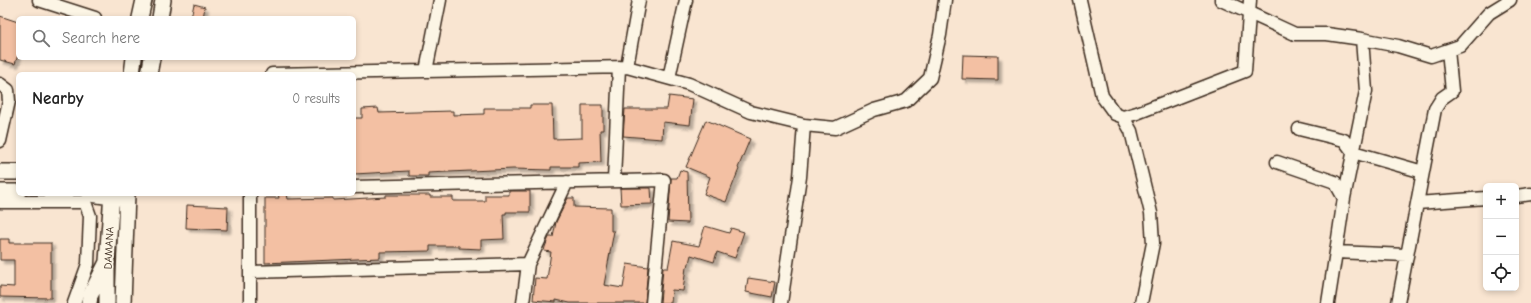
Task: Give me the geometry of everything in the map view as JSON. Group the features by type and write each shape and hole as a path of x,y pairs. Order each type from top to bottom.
{"main road":[{"path":"140,16 144,0"},
{"path":"160,16 163,0"},
{"path":"132,72 134,60"},
{"path":"149,72 152,60"},
{"path":"0,172 16,172"},
{"path":"0,192 16,192"},
{"path":"112,196 127,196 122,303"},
{"name":"DAMANA","path":"107,303 107,261 112,196"},
{"path":"89,303 90,296 107,261"}],"street":[{"path":"39,0 89,16"},
{"path":"426,71 440,0"},
{"path":"614,180 623,67 639,0"},
{"path":"669,78 686,0"},
{"path":"356,72 623,67 689,84 751,112 804,124 835,128 874,110 906,101 930,78 940,35 945,0"},
{"path":"1080,0 1102,96 1115,114 1123,117 1245,71 1250,0"},
{"path":"1221,0 1248,14 1295,34 1327,34 1362,39 1398,46 1431,56 1460,46 1489,14 1510,0"},
{"path":"1328,303 1344,198 1366,91 1362,39"},
{"path":"1398,303 1435,110 1442,98 1452,91 1448,50"},
{"path":"0,84 8,90 9,101 0,141"},
{"path":"1123,117 1132,131 1151,213 1153,243 1141,303"},
{"path":"782,303 800,177 804,124"},
{"path":"1299,129 1344,140 1353,152 1423,172"},
{"path":"1276,162 1335,182 1344,198"},
{"path":"356,187 664,180 652,303"},
{"path":"523,303 528,264 568,182"},
{"path":"1519,196 1531,194"},
{"path":"250,196 250,303"},
{"path":"1417,203 1483,198"},
{"path":"0,202 85,202 90,216 88,264 74,303"},
{"path":"1336,252 1406,255"},
{"path":"250,272 528,264"}],"building":[{"path":"194,4 205,7 203,16 191,16"},
{"path":"0,16 16,21 16,60 15,64 0,60"},
{"path":"963,55 998,56 998,80 962,79"},
{"path":"669,96 693,99 690,125 663,122 662,139 623,136 625,109 667,109"},
{"path":"530,105 552,105 553,139 582,138 582,105 603,105 603,130 600,130 601,162 578,163 578,167 551,167 551,170 513,169 428,173 428,176 409,176 409,171 356,174 356,118 362,118 362,109 378,108 379,113 453,111 453,115 484,114 484,108 530,108"},
{"path":"706,120 750,139 726,202 704,194 710,177 686,167"},
{"path":"680,170 687,172 688,223 668,222 671,178 677,178"},
{"path":"620,188 651,188 652,204 621,205"},
{"path":"509,191 530,191 530,212 506,212 506,214 503,214 504,239 481,240 481,249 459,248 459,246 430,246 430,251 380,252 380,258 265,263 265,198 279,198 278,196 287,196 288,199 333,198 333,200 386,197 386,195 430,195 430,197 453,197 453,201 485,201 485,195 509,195"},
{"path":"568,198 574,198 574,207 611,208 611,231 614,231 604,285 623,288 627,264 648,267 645,303 570,303 556,300 556,302 533,300 535,278 547,279 551,252 544,251 545,247 549,237 553,237 556,222"},
{"path":"187,205 228,207 227,230 186,228"},
{"path":"705,226 729,233 731,228 744,232 735,258 717,252 714,262 691,255 688,267 686,267 683,291 672,290 671,303 660,303 663,268 668,268 673,241 699,246"},
{"path":"0,239 9,239 9,243 51,243 51,298 0,297 0,286 14,287 14,260 0,260"},
{"path":"748,278 775,282 772,297 746,292"}]}
